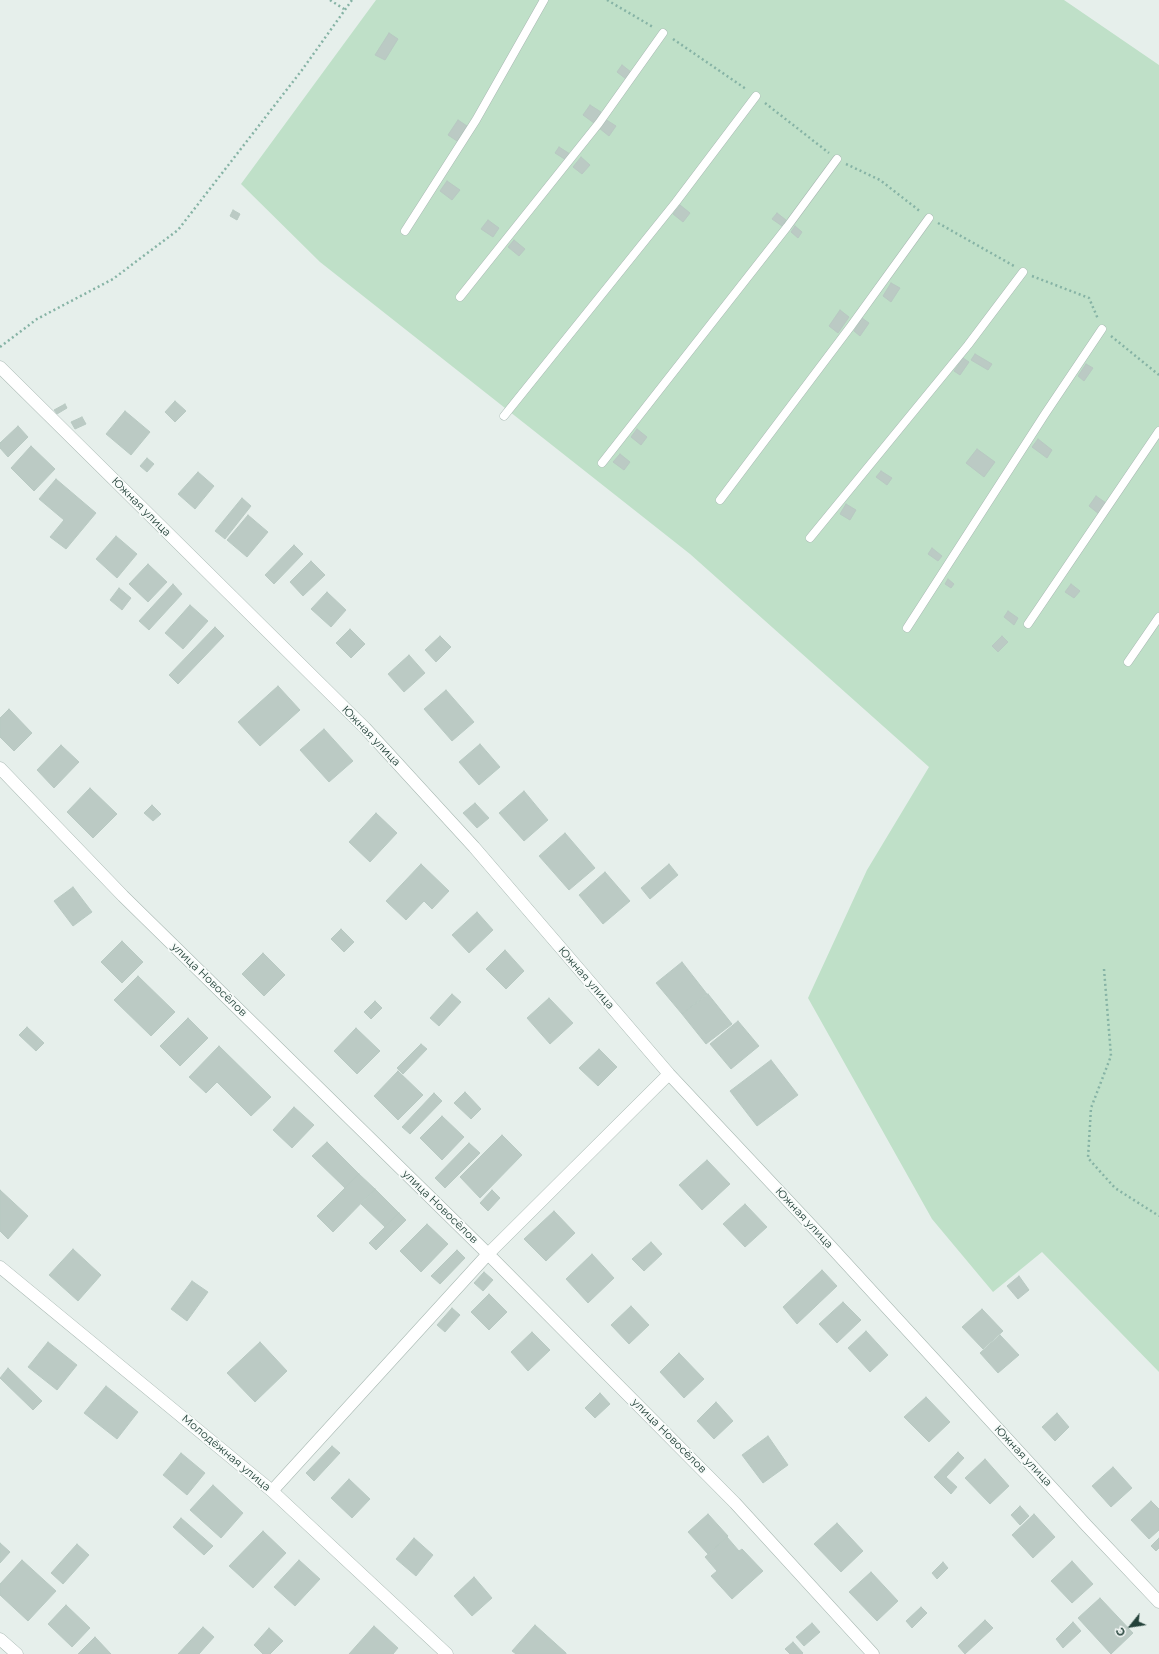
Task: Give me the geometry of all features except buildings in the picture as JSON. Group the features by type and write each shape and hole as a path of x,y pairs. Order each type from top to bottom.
{"street":[{"name":"Южная улица","path":"0,367 365,728 474,847 669,1074 827,1242 1087,1526 1159,1602"},
{"name":"улица Новосёлов","path":"0,768 123,896 488,1254 736,1503 873,1654"},
{"path":"272,1491 488,1254 669,1074"},
{"name":"Молодёжная улица","path":"0,1267 272,1491 443,1653"},
{"path":"0,1639 17,1654"}],"lane":[{"path":"406,231 476,120 544,0"},
{"path":"460,297 600,123 663,33"},
{"path":"504,416 676,202 756,96"},
{"path":"602,462 787,227 837,159"},
{"path":"720,500 851,326 929,218"},
{"path":"810,538 968,345 1023,272"},
{"path":"907,628 1045,414 1102,329"},
{"path":"1028,624 1159,431"},
{"path":"1128,662 1159,617"}],"path":[{"path":"330,0 344,9"},
{"path":"0,347 37,319 113,279 178,230 302,70 344,9 352,0"},
{"path":"607,0 663,33 756,96 837,159 880,180 929,218 1023,272 1045,282 1089,298 1102,329 1159,375"},
{"path":"1104,969 1111,1056 1091,1108 1088,1158 1115,1188 1159,1216"}],"green space":[{"path":"376,0 1064,0 1159,65 1159,1372 1042,1252 993,1292 932,1219 808,998 867,870 929,767 690,554 320,262 241,184"}]}
